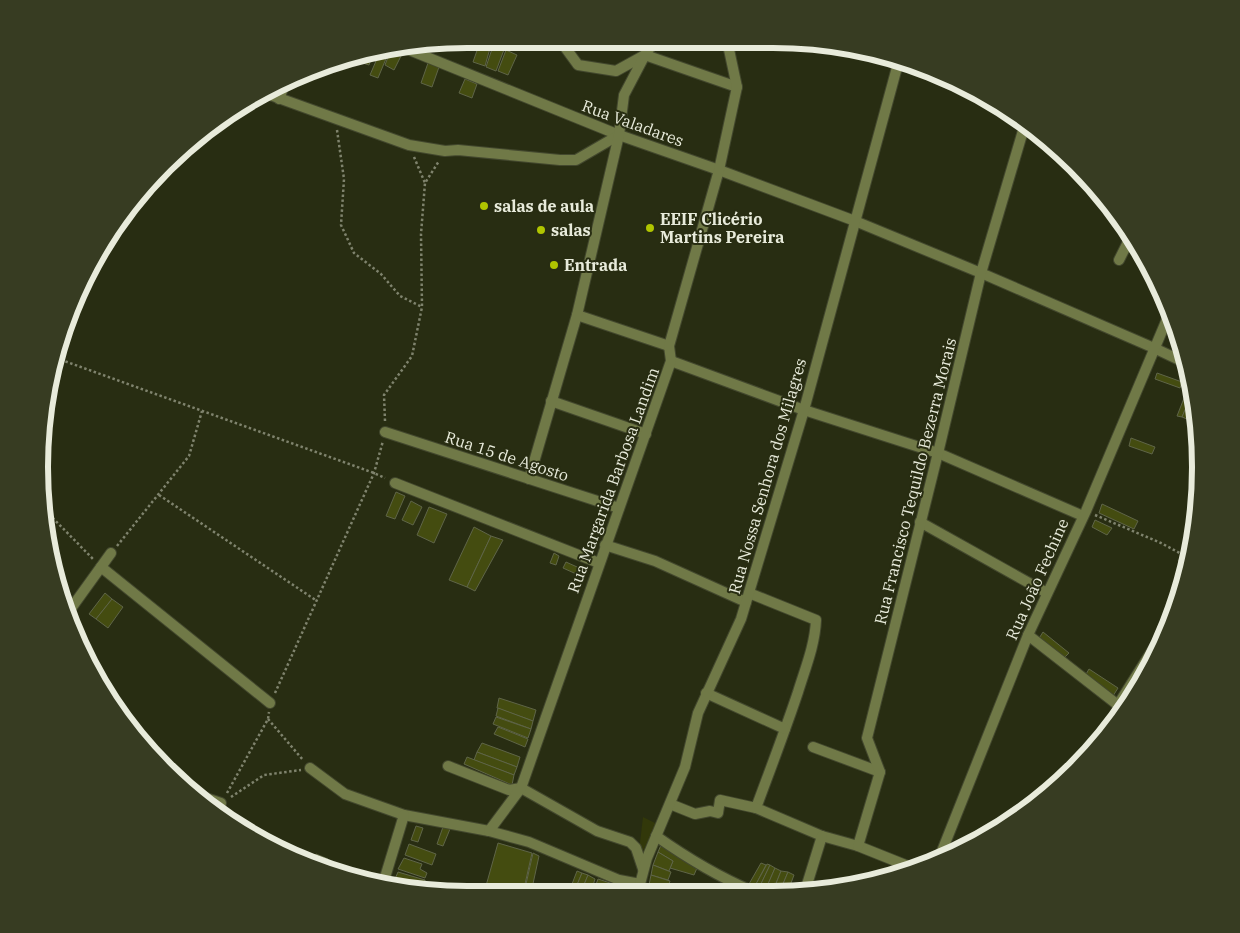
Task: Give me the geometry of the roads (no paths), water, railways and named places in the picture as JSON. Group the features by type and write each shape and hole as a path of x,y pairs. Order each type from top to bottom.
{"street":[{"path":"566,48 578,65 616,71 645,55 737,87"},
{"path":"529,479 577,315 619,135 624,95 650,48"},
{"name":"Rua Margarida Barbosa Landim","path":"489,831 521,788 671,362 669,346 719,170 737,87 729,48"},
{"name":"Rua Valadares","path":"412,51 619,135 855,221 981,273 1178,359"},
{"name":"Rua Nossa Senhora dos Milagres","path":"640,886 646,858 684,767 698,713 741,619 804,410 897,67"},
{"path":"279,99 282,90"},
{"path":"272,96 409,145 445,151 458,150 576,160 619,135"},
{"name":"Rua Francisco Tequildo Bezerra Morais","path":"880,772 867,738 981,273 1023,130"},
{"path":"1119,260 1127,243"},
{"path":"577,315 669,346"},
{"name":"Rua João Fechine","path":"942,850 1028,635 1084,514 1166,321"},
{"path":"671,362 804,410 938,453 1084,514"},
{"path":"551,401 646,434"},
{"name":"Rua 15 de Agosto","path":"385,432 619,508"},
{"path":"395,483 599,563"},
{"path":"920,522 1046,593"},
{"path":"605,545 655,562 747,598 816,620 816,631 808,662 756,808"},
{"path":"72,607 111,553"},
{"path":"101,567 270,703"},
{"path":"1028,635 1118,705"},
{"path":"706,693 786,728"},
{"path":"813,747 880,772 858,846"},
{"path":"448,766 509,790 521,788 596,831 630,842 636,848 644,870"},
{"path":"310,768 345,794 404,815 489,831 529,842 635,886"},
{"path":"670,804 695,814 710,811 718,813 720,800 756,808 822,836 858,846 904,864"},
{"path":"385,877 404,815"},
{"path":"656,836 691,860 741,886"},
{"path":"807,884 822,836"}],"place":[{"name":"salas de aula","path":"484,206"},
{"name":"EEIF Clicério Martins Pereira","path":"650,228"},
{"name":"salas","path":"541,230"},
{"name":"Entrada","path":"554,265"}]}
